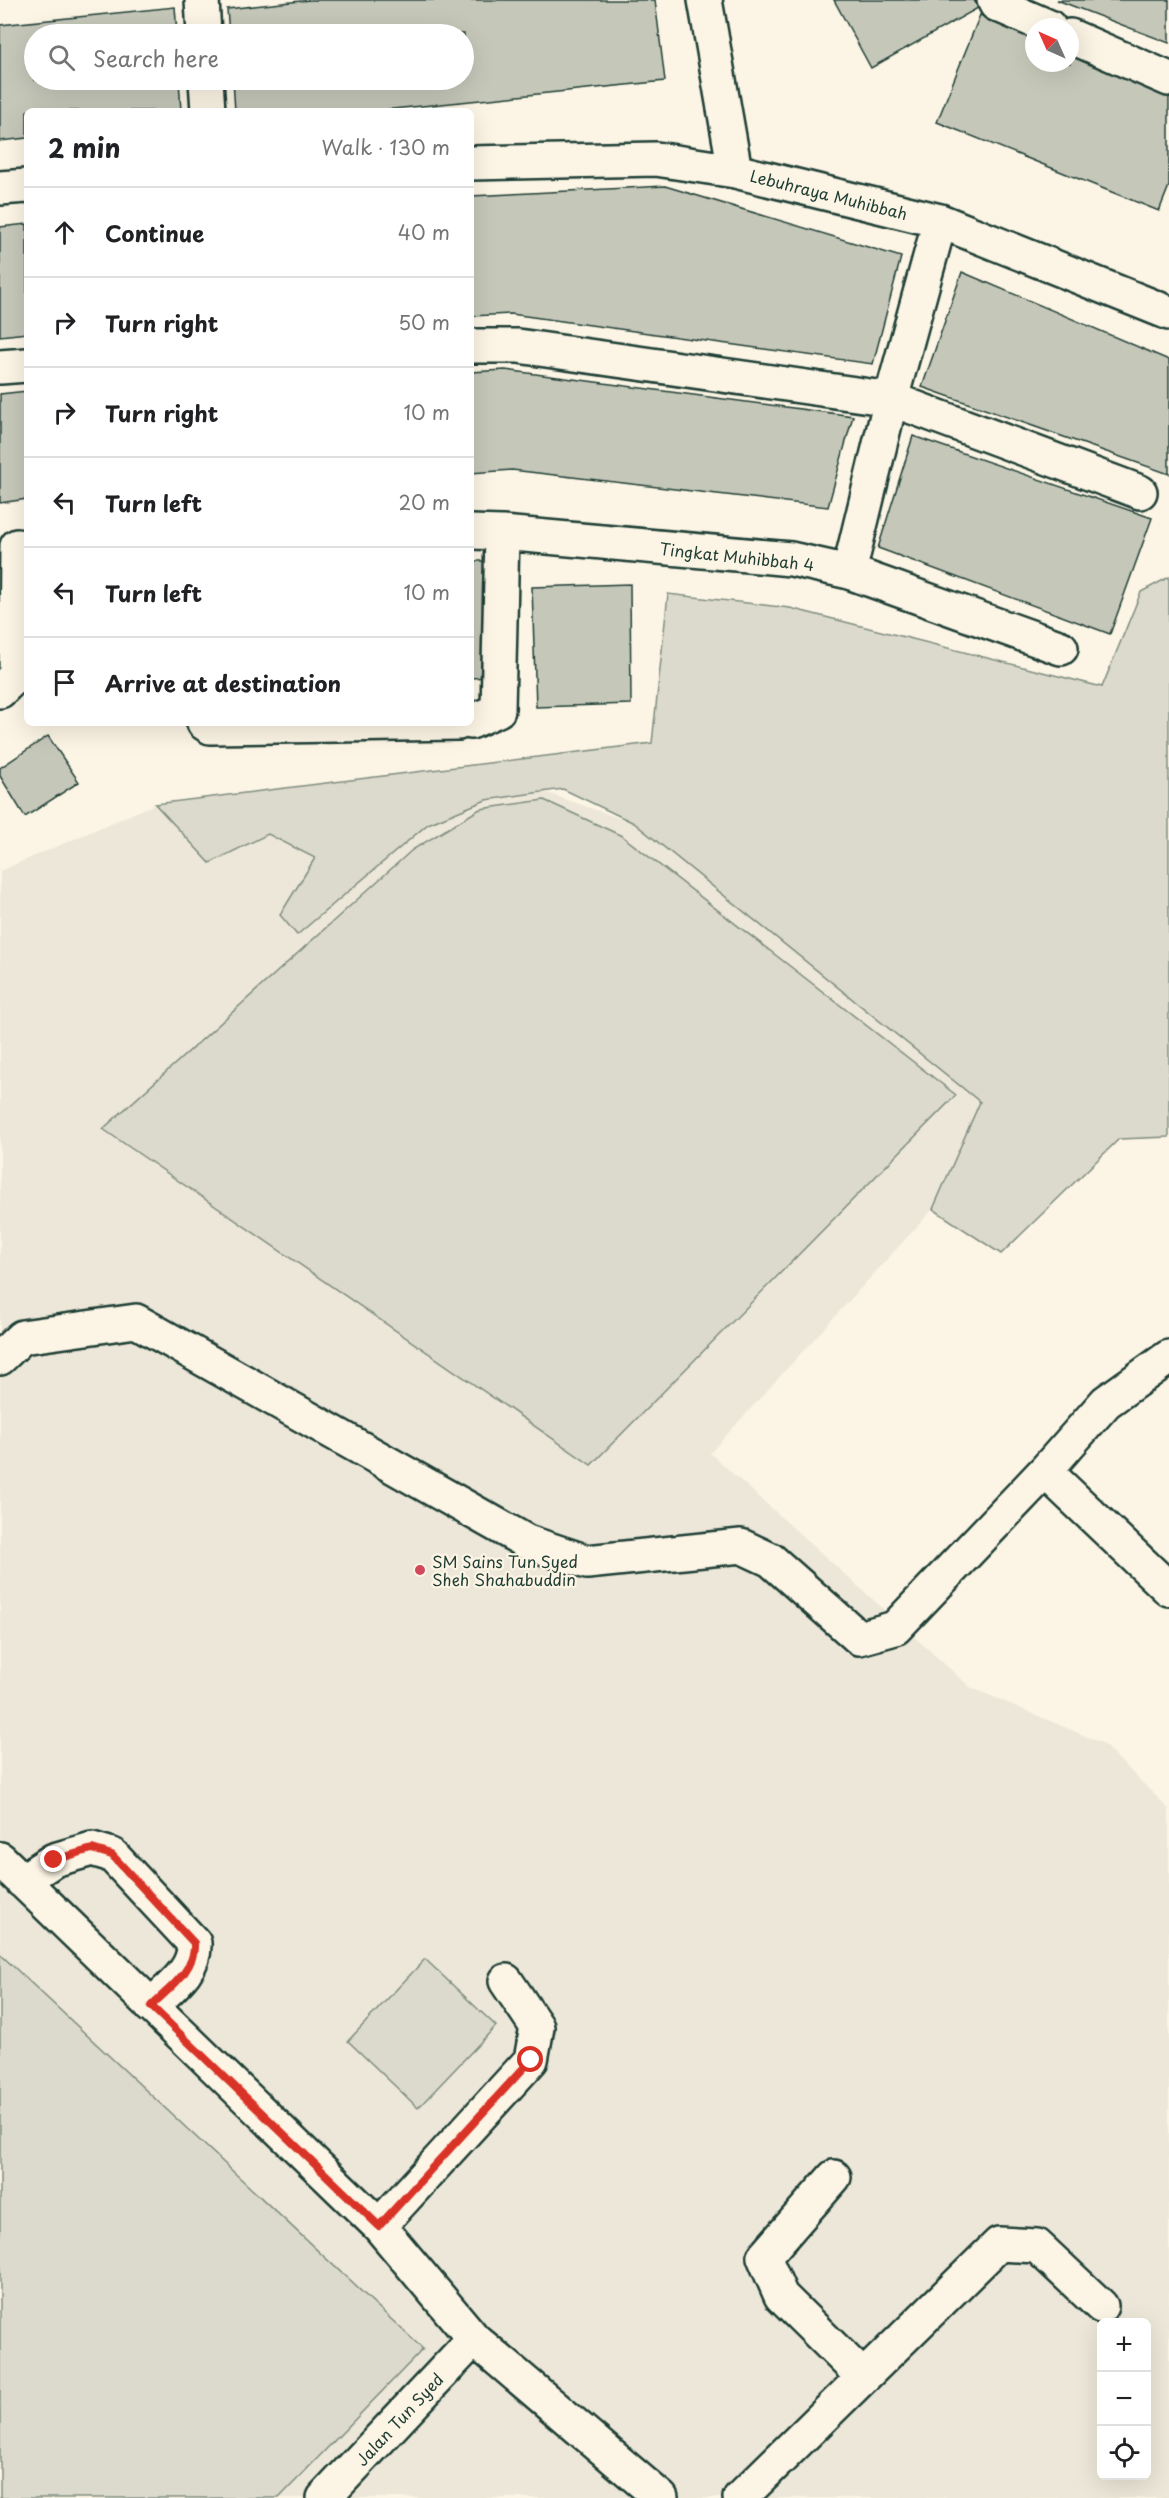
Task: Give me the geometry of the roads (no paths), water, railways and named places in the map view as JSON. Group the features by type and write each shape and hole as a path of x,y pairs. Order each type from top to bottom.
{"street":[{"path":"202,0 203,24"},
{"path":"705,0 735,171"},
{"path":"994,0 996,4 1028,18"},
{"path":"1079,40 1169,79"},
{"path":"207,90 208,108"},
{"name":"Lebuhraya Muhibbah","path":"474,163 656,159 735,171 940,220 1169,314"},
{"path":"0,188 24,186"},
{"path":"849,572 891,399 940,220"},
{"path":"474,346 518,346 891,399 1140,492"},
{"path":"0,367 24,364"},
{"path":"474,722 498,710 487,532"},
{"name":"Tingkat Muhibbah 4","path":"487,532 791,559 849,572 1061,648"},
{"path":"0,691 16,675 15,546"},
{"path":"208,726 272,726"},
{"path":"0,1358 22,1337 136,1321 527,1542 587,1562 741,1546 771,1560 859,1638 895,1628 1046,1471 1106,1402 1169,1357"},
{"path":"1046,1471 1169,1589"},
{"path":"11,1870 92,1849 112,1855 194,1943 195,1955 189,1967 151,2006"},
{"path":"11,1870 379,2226 474,2339 661,2498"},
{"path":"379,2226 531,2060 537,2027 506,1981"},
{"path":"834,2176 764,2257 781,2296 862,2376"},
{"path":"741,2498 862,2376 999,2244 1037,2246 1101,2306"},
{"name":"Jalan Tun Syed","path":"324,2498 474,2339"}],"place":[{"name":"SM Sains Tun Syed Sheh Shahabuddin","path":"420,1570"}]}
